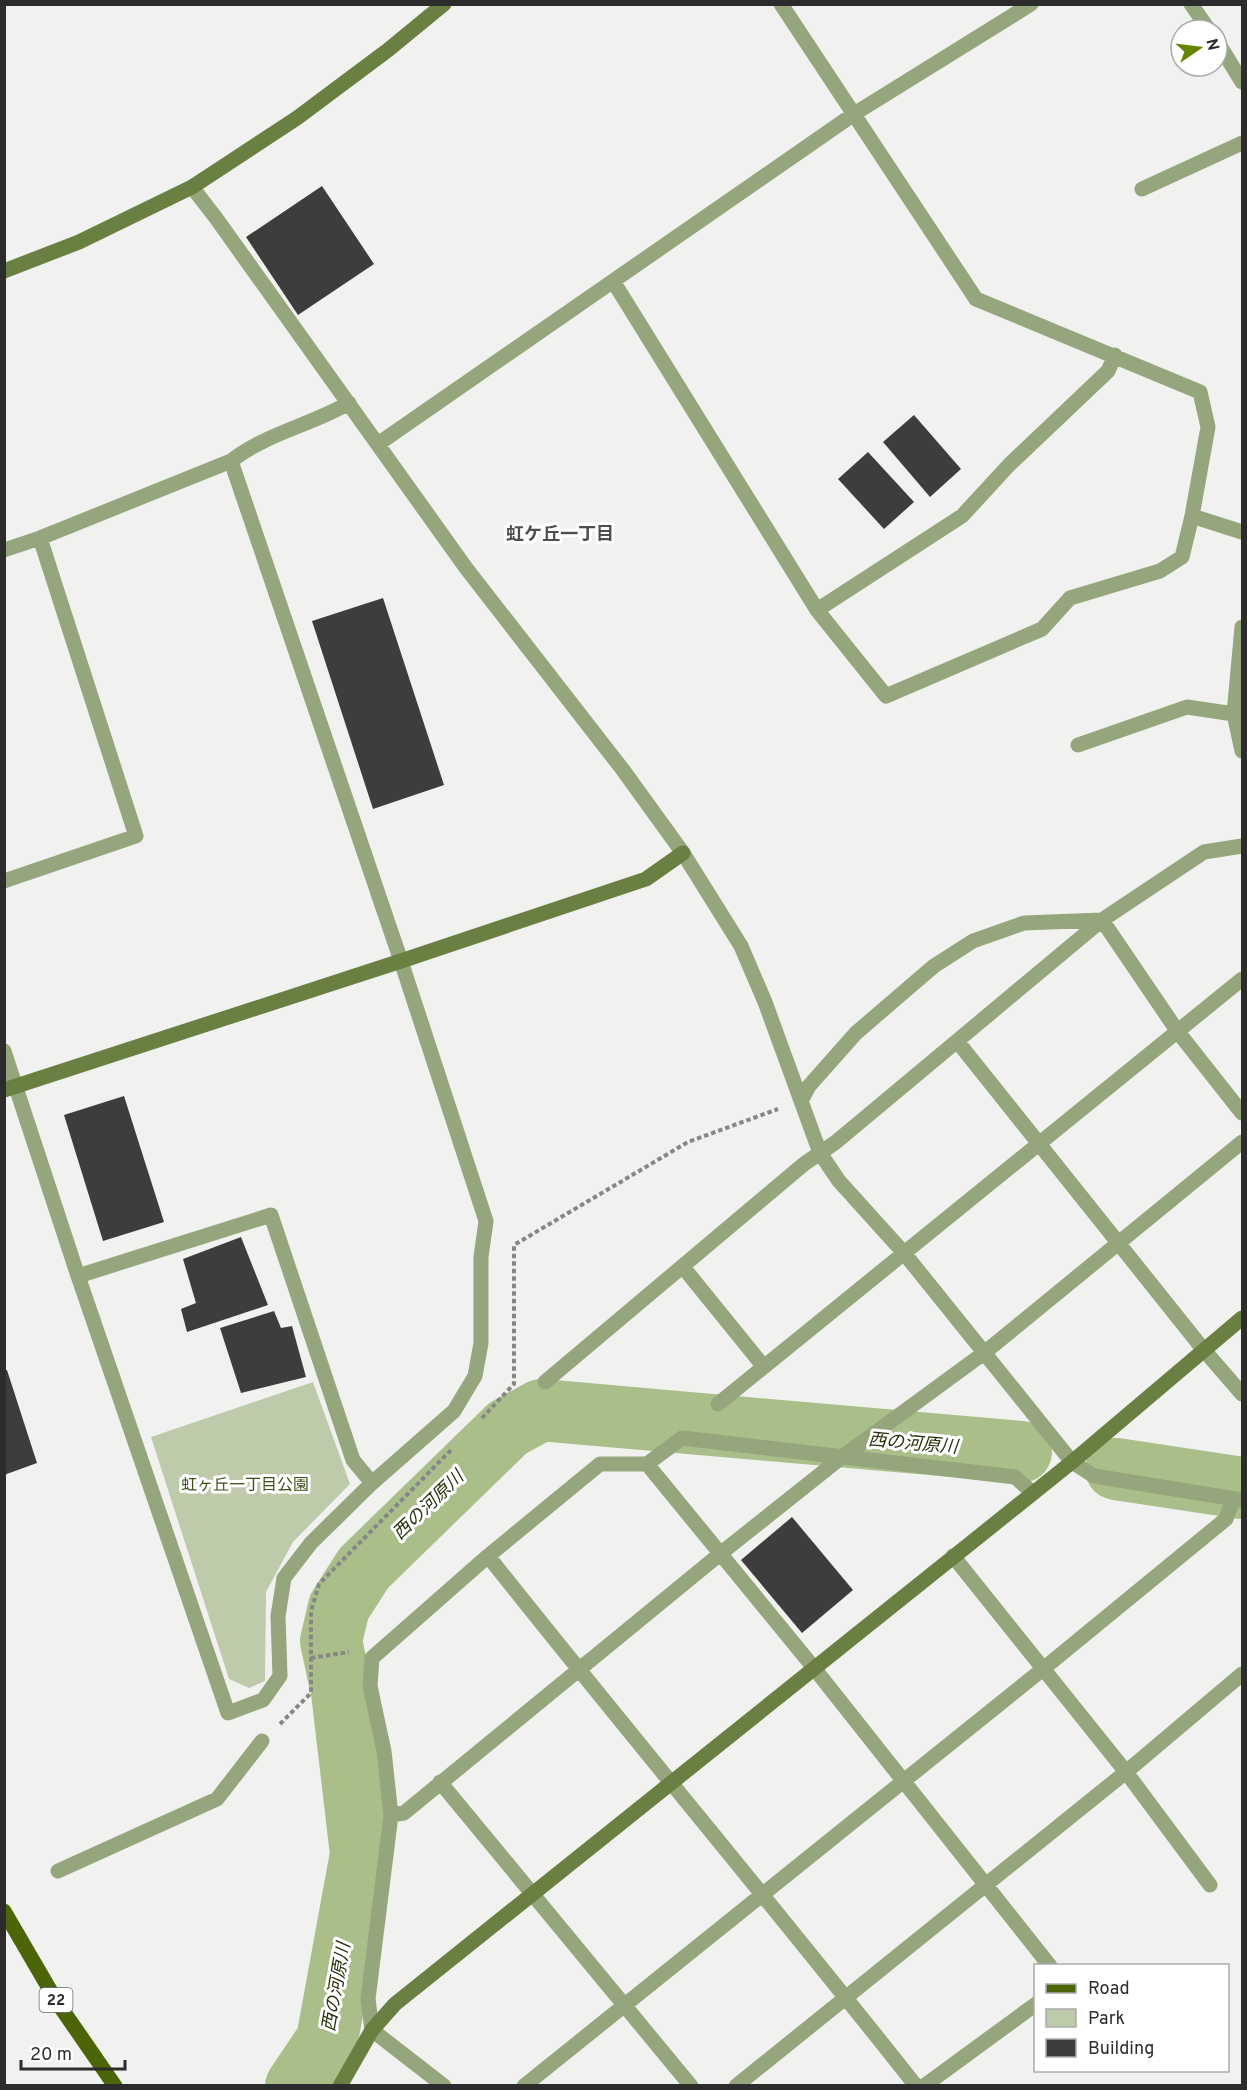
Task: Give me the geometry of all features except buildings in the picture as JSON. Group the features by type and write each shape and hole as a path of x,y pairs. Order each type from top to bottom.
{"main road":[{"name":"22","path":"4,1911 57,2002 115,2085"}],"street":[{"path":"4,271 79,242 192,187 297,118 388,50 444,4"},
{"path":"613,281 817,610 886,696 1042,629 1070,598 1160,571 1182,557 1208,427 1200,392 976,299 781,4"},
{"path":"378,444 854,114 1030,4"},
{"path":"1191,4 1201,18"},
{"path":"1229,61 1242,82"},
{"path":"1142,189 1242,143"},
{"path":"192,187 466,568 623,770 683,853 741,946 765,1002 820,1153 839,1180 904,1253 1072,1462 1094,1476 1238,1499 1226,1519 903,1782 524,2085"},
{"path":"817,610 962,516 1009,465 1108,371 1115,355"},
{"path":"4,550 40,538 231,461 246,449 332,413 349,403"},
{"path":"4,1052 10,1088 78,1276 228,1713 263,1700 280,1676 278,1616 284,1578 311,1543 372,1483 454,1411 475,1376 481,1342 481,1257 486,1221 401,961 231,461"},
{"path":"1192,516 1242,532"},
{"path":"4,881 136,837 40,538"},
{"path":"1242,627 1234,714 1242,751"},
{"path":"1078,745 1187,707 1234,714"},
{"path":"545,1383 804,1164 1102,920 1204,852 1242,846"},
{"path":"10,1088 646,879 683,853"},
{"path":"801,1101 809,1086 856,1034 934,966 973,940 1024,923 1102,920"},
{"path":"1102,920 1178,1032 1242,1113"},
{"path":"718,1404 1242,979"},
{"path":"957,1041 1203,1349 1242,1394"},
{"path":"391,1815 404,1813 720,1554 842,1457 984,1353 1242,1142"},
{"path":"78,1276 271,1215 353,1460 372,1483"},
{"path":"683,1267 764,1367"},
{"path":"339,2085 372,2030 395,2004 1072,1462 1242,1318"},
{"path":"444,2085 372,2030 368,1999 391,1815 384,1751 370,1686 372,1658 488,1556 600,1464 647,1464 682,1438 1015,1477 1033,1493"},
{"path":"647,1464 1049,1964"},
{"path":"488,1556 916,2085"},
{"path":"953,1556 1126,1772 1210,1885"},
{"path":"736,2085 1126,1772 1242,1674"},
{"path":"58,1871 217,1799 262,1741"},
{"path":"440,1782 691,2085"},
{"path":"924,2085 1034,2005"}],"path":[{"path":"476,1424 514,1384 514,1245 688,1142 801,1101"},
{"path":"262,1741 311,1693 311,1611 319,1584 454,1448"},
{"path":"311,1658 349,1652 372,1658"}],"green space":[{"name":"虹ヶ丘一丁目公園","path":"313,1382 350,1484 293,1542 266,1592 265,1681 249,1688 229,1679 151,1437"}],"waterway":[{"name":"西の河原川","path":"296,2086 327,2040 361,1854 342,1692 331,1641 339,1607 364,1568 508,1428 541,1410 1021,1452"},
{"name":"西の河原川","path":"1116,1469 1242,1488"}],"district":[{"name":"虹ケ丘一丁目","path":"560,534"}]}
